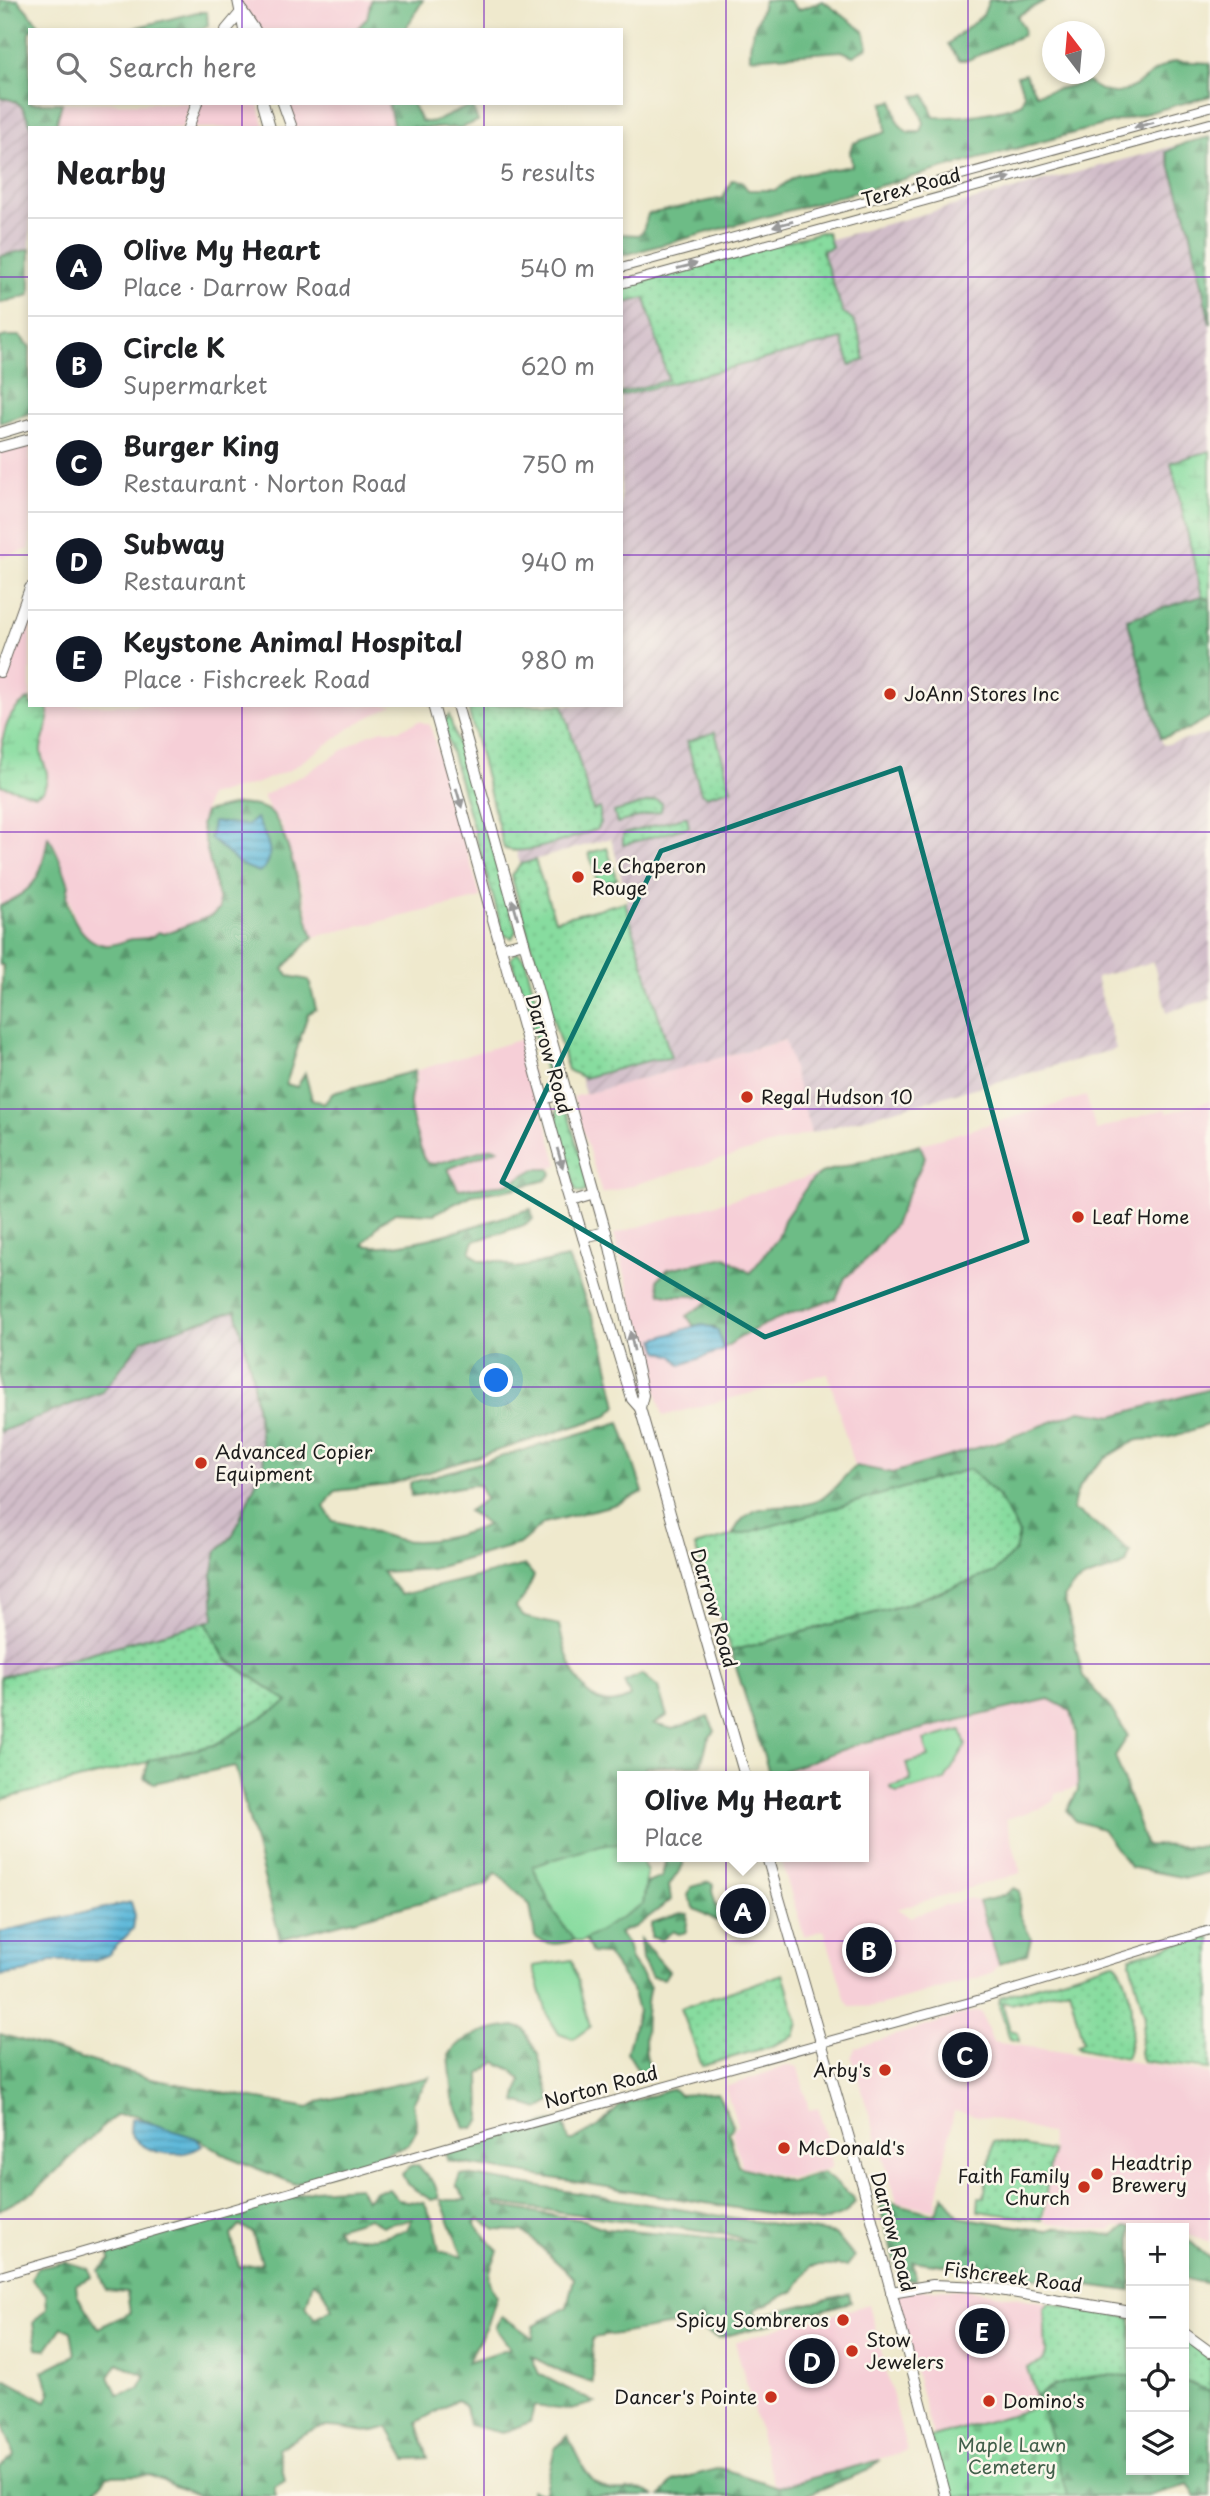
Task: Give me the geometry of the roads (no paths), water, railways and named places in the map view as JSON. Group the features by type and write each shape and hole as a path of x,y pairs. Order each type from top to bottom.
{"main road":[{"path":"238,0 244,28"},
{"path":"228,28 242,11"},
{"path":"242,11 254,28"},
{"path":"189,126 196,105"},
{"path":"267,105 270,126"},
{"path":"284,105 291,126"},
{"path":"0,433 28,425"},
{"path":"0,447 28,440"},
{"path":"0,672 28,594"},
{"name":"Darrow Road","path":"434,707 572,1200 632,1399 640,1408 743,1771"},
{"name":"Darrow Road","path":"458,707 606,1231 643,1395 640,1408"},
{"path":"501,948 524,942"},
{"path":"544,1099 567,1092"},
{"path":"572,1200 596,1194"},
{"path":"583,1237 606,1231"},
{"name":"Darrow Road","path":"769,1862 946,2496"},
{"name":"Fishcreek Road","path":"891,2292 933,2285 982,2287 1126,2311"},
{"path":"1189,2337 1210,2352"}],"street":[{"name":"Terex Road","path":"623,267 1210,107"},
{"name":"Terex Road","path":"623,283 1210,123"},
{"path":"957,176 961,191"},
{"path":"826,212 830,227"},
{"name":"Norton Road","path":"0,2276 988,1997 1210,1930"}],"water":[{"path":"256,818 266,837 270,853 269,860 259,872 241,865 210,838 213,822 248,825"},
{"path":"701,1324 718,1330 723,1350 681,1365 673,1356 659,1351 655,1339"},
{"path":"131,1902 135,1915 133,1929 108,1955 96,1960 51,1961 27,1972 0,1976 0,1932"},
{"path":"131,2119 196,2138 202,2146 174,2154 153,2150 136,2140 130,2132"}],"place":[{"name":"JoAnn Stores Inc","path":"890,694"},
{"name":"Le Chaperon Rouge","path":"578,877"},
{"name":"Regal Hudson 10","path":"747,1097"},
{"name":"Leaf Home","path":"1078,1217"},
{"name":"Advanced Copier Equipment","path":"201,1463"},
{"name":"Olive My Heart","path":"743,1911"},
{"name":"Circle K","path":"869,1950"},
{"name":"Burger King","path":"965,2055"},
{"name":"Arby's","path":"885,2070"},
{"name":"McDonald's","path":"784,2148"},
{"name":"Headtrip Brewery","path":"1097,2174"},
{"name":"Faith Family Church","path":"1084,2187"},
{"name":"Spicy Sombreros","path":"843,2320"},
{"name":"Keystone Animal Hospital","path":"982,2331"},
{"name":"Stow Jewelers","path":"852,2351"},
{"name":"Subway","path":"812,2361"},
{"name":"Dancer's Pointe","path":"771,2397"},
{"name":"Domino's","path":"989,2401"}],"park label":[{"name":"Maple Lawn Cemetery","path":"1012,2456"}]}
